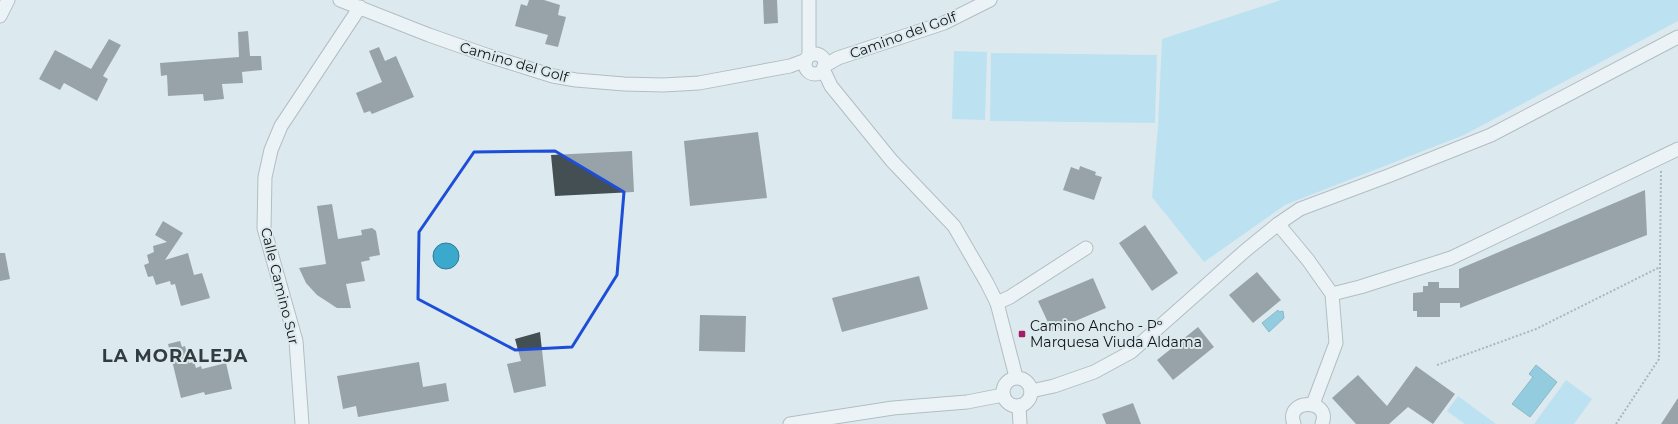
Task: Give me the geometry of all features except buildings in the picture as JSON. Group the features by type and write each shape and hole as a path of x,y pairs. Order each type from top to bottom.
{"street":[{"path":"0,16 8,0"},
{"name":"Camino del Golf","path":"340,0 429,35 553,76 576,80 624,84 663,85 699,83 838,58 944,23 990,0"},
{"path":"809,0 810,29 815,63 831,86 892,161 954,226 997,303 1016,377"},
{"name":"Calle Camino Sur","path":"302,424 296,341 264,228 265,177 271,150 281,126 360,7"},
{"path":"1031,391 1054,386 1094,372 1131,352 1278,224 1300,209 1491,135 1678,37"},
{"path":"1332,294 1360,287 1451,258 1678,149"},
{"path":"1278,224 1308,260 1332,294 1336,342 1314,404"},
{"path":"997,303 1010,297 1086,248"},
{"path":"1016,377 1026,381 1031,391 1029,399 1023,405 1019,406 1009,404 1003,396 1002,390 1007,382 1016,377"},
{"path":"790,424 893,408 967,402 1003,396"},
{"path":"1294,424 1292,420 1298,406 1306,404 1314,404 1319,408 1323,414 1322,424"},
{"path":"1019,406 1020,424"}],"path":[{"path":"1616,424 1659,359 1661,165"},
{"path":"1437,365 1536,329 1660,267"}],"highlighted area":[{"path":"555,151 624,192 617,275 572,347 515,350 418,299 419,232 474,152"}],"shaded area":[{"path":"1281,0 1678,0 1678,21 1464,135 1285,205 1204,262 1152,197 1158,126 1162,39"},
{"path":"954,51 987,52 985,120 952,119"},
{"path":"991,53 1157,55 1155,123 990,121"},
{"path":"446,243 455,247 459,256 455,265 446,269 437,265 433,256 437,247"},
{"path":"1278,310 1279,312 1283,311 1284,318 1269,332 1262,323"},
{"path":"1536,365 1557,382 1530,417 1512,404 1533,377 1529,374"},
{"path":"1566,380 1592,399 1574,424 1534,424"},
{"path":"1458,396 1496,424 1465,424 1447,411"}],"place":[{"name":"Camino Ancho - Pº Marquesa Viuda Aldama","path":"1022,334"}],"district":[{"name":"LA MORALEJA","path":"175,356"}]}
